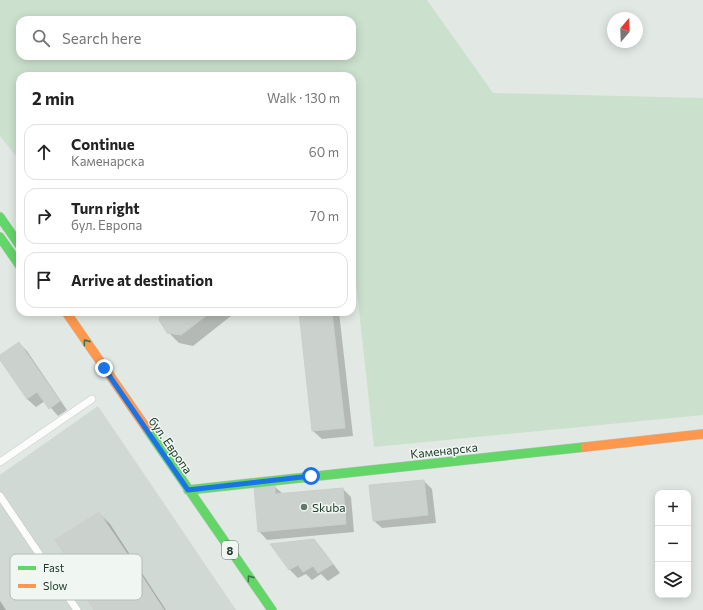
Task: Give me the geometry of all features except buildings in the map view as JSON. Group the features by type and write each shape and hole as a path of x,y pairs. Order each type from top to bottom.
{"street":[{"path":"0,217 16,240"},
{"path":"0,237 16,260"},
{"name":"бул. Европа","path":"69,316 272,610"},
{"name":"Каменарска","path":"188,490 703,434"}],"lane":[{"path":"0,462 92,399"},
{"path":"0,496 39,554"},
{"path":"70,600 77,610"}],"shaded area":[{"path":"98,406 236,610 0,610 0,475"}],"green space":[{"path":"0,0 427,0 493,93 703,98 703,415 374,447 356,283 356,72 16,72 16,156 0,136"}],"traffic: fast":[{"path":"0,217 16,240"},
{"path":"0,237 16,260"},
{"path":"147,429 272,610"},
{"path":"188,490 585,447"}],"traffic: slow":[{"path":"69,316 147,429"},
{"path":"585,447 703,434"}],"place":[{"name":"Skuba","path":"304,507"}],"route":[{"path":"104,368 188,490 311,476"}]}
